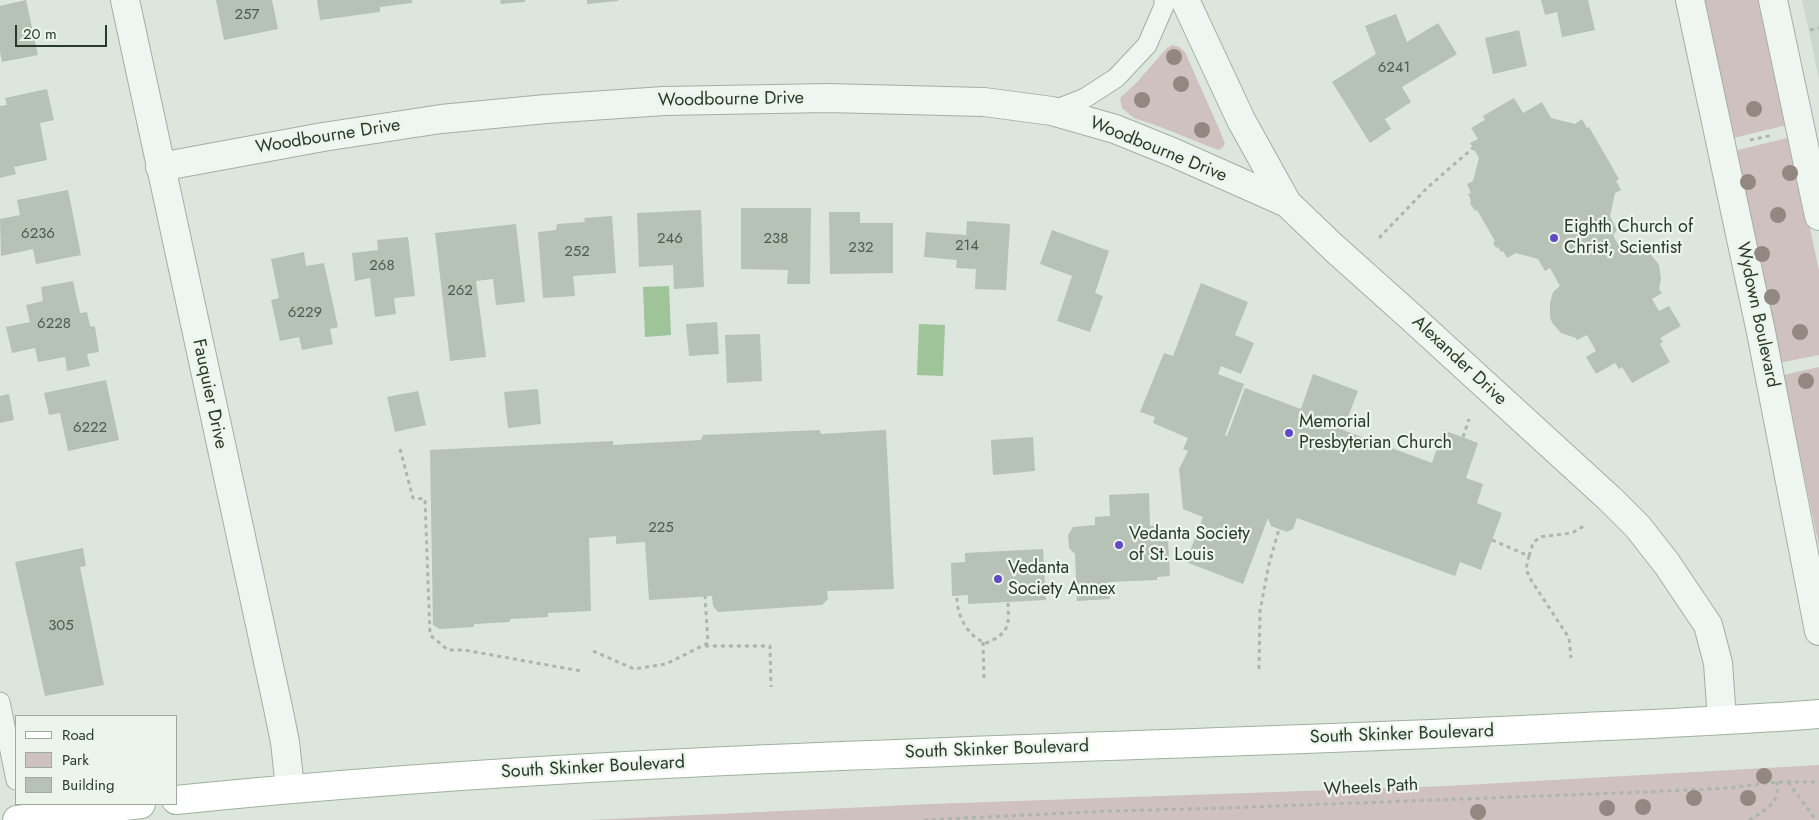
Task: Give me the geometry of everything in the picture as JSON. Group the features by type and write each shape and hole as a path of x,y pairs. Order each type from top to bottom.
{"main road":[{"name":"South Skinker Boulevard","path":"178,800 290,788 519,772 874,755 1446,733 1819,714"},
{"path":"20,814 129,805"}],"street":[{"name":"Fauquier Drive","path":"126,0 160,167 277,703 285,742 290,788"},
{"name":"Alexander Drive","path":"1185,0 1241,120 1287,203 1610,499 1638,527 1668,564 1708,625 1718,663 1722,720"},
{"name":"Wydown Boulevard","path":"1690,0 1761,332 1819,631"},
{"path":"1773,0 1819,216"},
{"name":"Woodbourne Drive","path":"160,167 323,137 441,119 585,106 664,101 828,98 984,102 1052,111 1115,129 1287,203"}],"lane":[{"path":"1052,111 1085,98 1116,78 1147,45 1164,6 1164,0"},
{"path":"0,702 15,775"}],"path":[{"path":"1809,31 1819,28"},
{"path":"1742,142 1779,133"},
{"path":"1379,238 1427,188 1473,148"},
{"path":"1463,437 1470,419"},
{"path":"400,449 413,498 425,498 430,635 448,650 464,650 581,671"},
{"path":"1571,658 1569,638 1531,580 1526,569 1534,543 1540,537 1572,533 1584,526"},
{"path":"1259,669 1260,611 1269,564 1279,529"},
{"path":"1492,540 1529,556"},
{"path":"594,651 634,669 666,664 703,646 708,643 705,596"},
{"path":"957,598 957,609 968,630 980,641 986,643 995,640 1004,632 1009,624 1008,602"},
{"path":"983,642 984,680"},
{"path":"703,646 770,646 772,687"},
{"path":"1748,820 1763,811 1776,798 1778,792 1777,782"},
{"name":"Wheels Path","path":"924,820 1109,811 1664,791 1729,788 1777,782 1819,782"},
{"path":"1787,782 1816,820"}],"shaded area":[{"path":"1802,0 1819,0 1819,80 1809,31"},
{"path":"669,286 671,335 645,337 643,287"},
{"path":"919,324 945,325 943,376 917,375"}],"green space":[{"path":"1704,0 1761,0 1787,125 1733,138"},
{"path":"1172,45 1179,47 1185,52 1220,131 1225,144 1218,150 1134,118 1122,108 1120,98"},
{"path":"1791,137 1819,271 1819,355 1779,363 1734,151"},
{"path":"1819,367 1819,546 1783,375"},
{"path":"1819,765 1819,820 589,820 931,804 1447,786"}],"building":[{"path":"26,0 38,55 2,62 0,52 0,6"},
{"path":"216,0 272,0 278,29 224,40"},
{"path":"317,0 412,0 412,3 380,7 380,12 320,20"},
{"path":"500,0 525,0 525,2 501,4"},
{"path":"587,0 618,0 618,1 587,4"},
{"path":"1541,0 1588,0 1595,30 1562,37 1557,12 1545,15"},
{"path":"1396,14 1407,42 1438,23 1457,54 1402,87 1411,102 1385,119 1391,129 1370,143 1332,82 1376,54 1365,26"},
{"path":"1519,30 1527,66 1493,74 1485,38"},
{"path":"47,89 54,120 40,123 47,160 14,167 16,174 0,178 0,106 7,105 5,98"},
{"name":"Eighth Church of Christ, Scientist","path":"1514,98 1523,113 1542,102 1551,118 1575,124 1582,119 1587,128 1589,127 1619,179 1616,181 1621,190 1615,193 1610,216 1617,230 1613,235 1620,248 1631,242 1634,246 1642,247 1648,251 1659,265 1661,279 1659,289 1662,293 1652,299 1659,311 1669,306 1681,326 1660,338 1663,342 1660,344 1670,362 1632,383 1622,367 1619,369 1615,363 1596,374 1586,357 1596,351 1587,335 1577,340 1561,333 1550,318 1550,303 1553,292 1560,286 1550,268 1545,271 1538,259 1516,253 1507,258 1503,251 1501,252 1498,247 1496,248 1493,243 1495,241 1477,210 1475,211 1470,203 1471,200 1468,194 1471,193 1467,184 1473,181 1479,158 1470,143 1478,139 1471,128 1485,120 1483,116"},
{"path":"68,190 81,255 36,264 33,249 1,256 0,219 20,215 17,200"},
{"path":"741,208 811,208 810,284 787,284 788,270 741,269"},
{"path":"701,210 704,287 674,289 673,265 639,267 637,213"},
{"path":"829,212 860,212 860,223 893,223 893,273 830,274"},
{"path":"612,216 616,273 573,276 575,296 543,298 538,232 556,230 557,224 585,222 584,218"},
{"path":"967,221 1010,224 1006,290 975,289 976,269 956,268 957,260 924,257 926,232 966,235"},
{"path":"516,224 525,302 496,305 493,279 476,281 486,357 450,361 435,233"},
{"path":"1052,230 1109,251 1095,293 1103,296 1090,332 1057,321 1072,276 1040,264"},
{"path":"408,237 415,296 394,298 396,314 375,317 370,278 355,281 352,253 378,250 377,240"},
{"path":"304,252 306,266 324,263 338,327 330,329 333,344 302,350 299,337 280,341 271,300 279,298 271,259"},
{"path":"73,281 80,313 87,312 90,326 95,327 99,352 87,354 90,366 67,371 65,357 38,362 35,348 12,353 6,327 30,322 26,305 43,301 41,287"},
{"name":"Memorial Presbyterian Church","path":"1201,283 1248,302 1235,335 1254,343 1241,374 1221,366 1218,374 1244,384 1225,435 1227,436 1245,388 1301,409 1313,374 1358,391 1343,430 1432,463 1443,430 1478,443 1466,478 1483,484 1477,503 1502,513 1481,570 1460,562 1455,576 1297,518 1293,529 1287,532 1271,526 1268,518 1243,584 1186,562 1203,517 1183,509 1179,469 1188,451 1183,449 1188,438 1153,423 1155,417 1140,412 1164,353 1173,356"},
{"path":"717,322 719,354 689,356 686,324"},
{"path":"760,334 762,381 727,383 725,335"},
{"path":"106,380 119,440 68,451 60,413 49,415 44,393"},
{"path":"538,389 541,424 508,428 504,392"},
{"path":"418,391 426,425 395,432 387,397"},
{"path":"9,394 14,420 0,423 0,396"},
{"path":"820,430 821,434 886,430 894,589 827,591 828,599 822,605 718,612 713,606 712,596 649,600 645,542 616,544 616,536 589,538 591,611 548,613 548,617 510,619 510,622 474,624 474,627 439,629 433,625 430,450 613,441 613,445 701,440 703,435"},
{"path":"1033,437 1035,471 993,475 991,440"},
{"name":"Vedanta Society of St. Louis","path":"1149,493 1150,526 1155,526 1155,541 1168,540 1170,576 1157,577 1157,580 1109,582 1110,599 1077,601 1075,554 1069,548 1068,535 1073,527 1095,525 1095,517 1110,516 1109,495"},
{"path":"83,548 86,566 80,567 104,685 45,696 15,562"},
{"name":"Vedanta Society Annex","path":"1043,549 1046,600 968,604 968,595 952,596 951,563 965,562 965,553"}],"place":[{"name":"Eighth Church of Christ, Scientist","path":"1554,238"},
{"name":"Memorial Presbyterian Church","path":"1289,433"},
{"name":"Vedanta Society of St. Louis","path":"1119,545"},
{"name":"Vedanta Society Annex","path":"998,579"}]}
